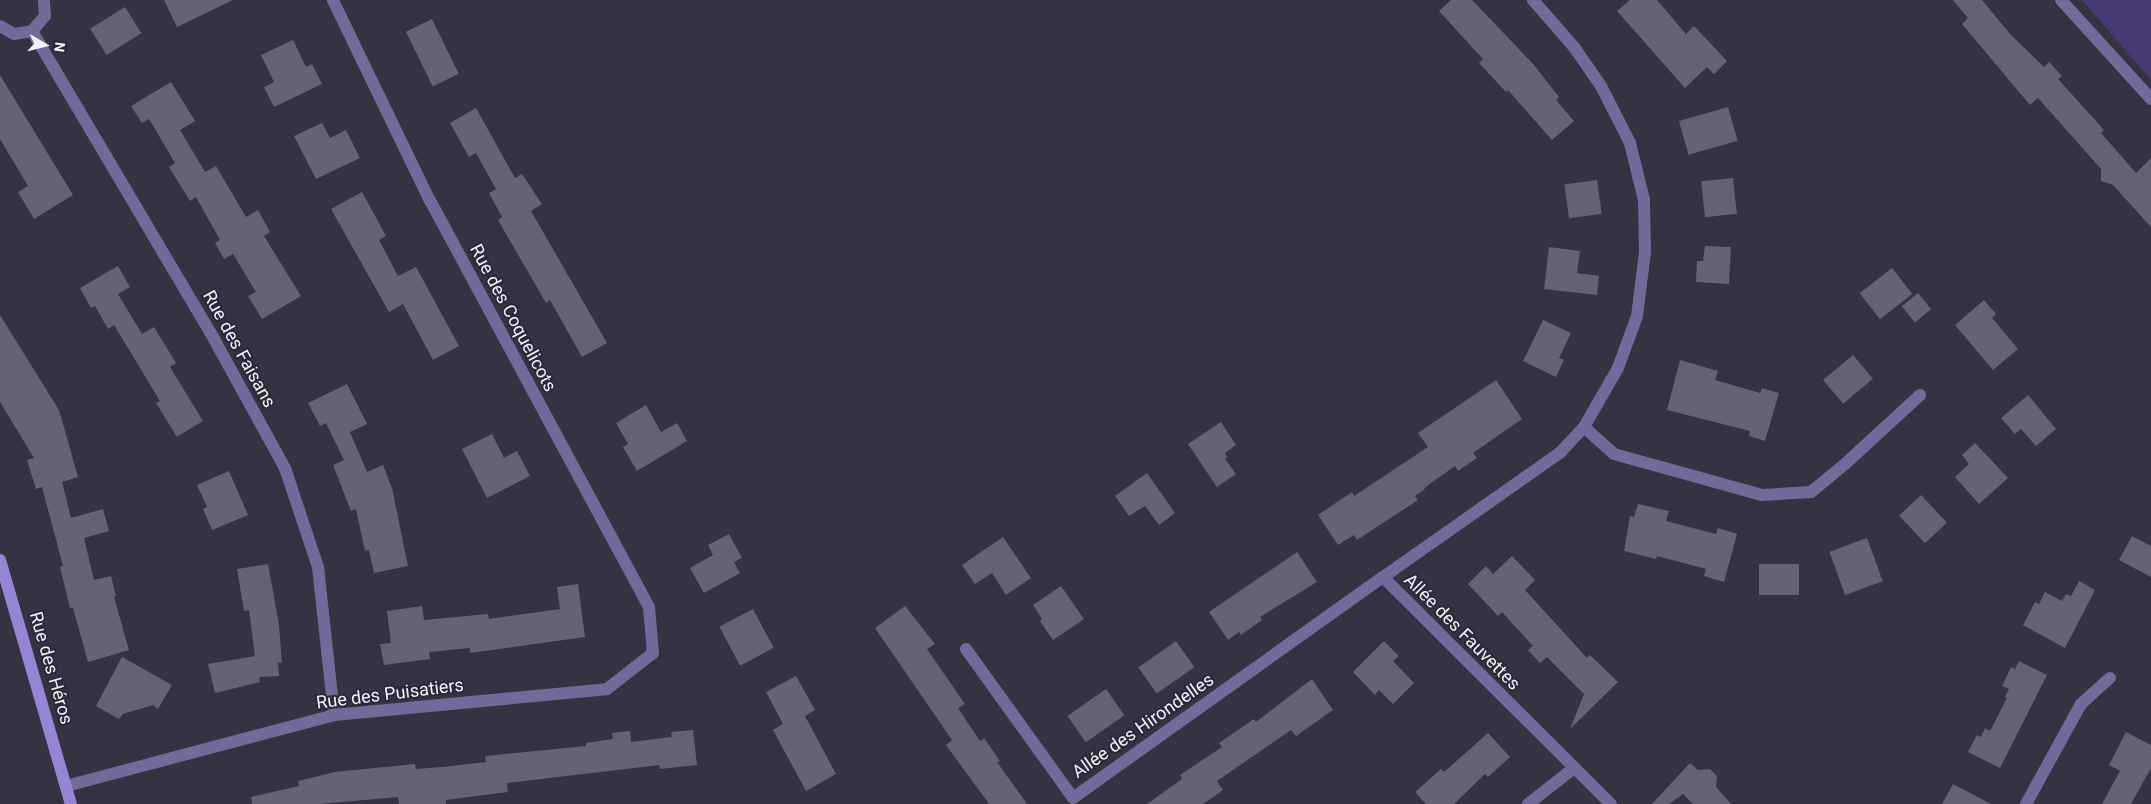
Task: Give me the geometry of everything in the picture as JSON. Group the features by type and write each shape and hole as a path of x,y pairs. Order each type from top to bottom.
{"street":[{"path":"0,26 14,34 32,31 44,16 44,0"},
{"name":"Rue des Coquelicots","path":"333,0 430,201 650,607 653,653"},
{"name":"Allée des Fauvettes","path":"1532,0 1574,47 1601,86 1630,143 1644,200 1645,252 1637,316 1618,368 1584,427 1561,452 1383,577 1611,804"},
{"path":"2062,0 2151,99"},
{"name":"Rue des Faisans","path":"32,31 214,339 285,468 318,567 334,714"},
{"path":"1584,427 1614,454 1762,495 1811,492 1845,464 1920,395"},
{"name":"Rue des Héros","path":"0,560 71,804"},
{"name":"Allée des Hirondelles","path":"966,649 1073,798 1383,577"},
{"name":"Rue des Puisatiers","path":"66,786 334,714 607,688 653,653"},
{"path":"2026,804 2081,704 2110,678"},
{"path":"1528,804 1574,768"}],"shaded area":[{"path":"2082,0 2151,0 2151,80"}],"building":[{"path":"164,0 233,0 177,27"},
{"path":"1451,0 1472,0 1534,65 1559,97 1556,100 1574,121 1552,140 1508,90 1506,92 1479,63 1483,59 1439,11"},
{"path":"1630,0 1657,0 1686,34 1694,26 1727,61 1714,74 1707,67 1685,88 1617,11"},
{"path":"1953,0 1982,0 2011,35 2044,67 2049,62 2062,76 2058,79 2104,130 2101,133 2136,173 2151,158 2151,227 2113,185 2101,181 2101,169 2038,98 2030,105 1962,24 1968,18"},
{"path":"125,7 141,33 107,55 90,29"},
{"path":"432,19 459,74 433,87 406,32"},
{"path":"293,40 306,67 312,64 322,84 274,107 264,87 274,82 261,55"},
{"path":"0,75 73,195 34,219 18,192 28,186 0,139"},
{"path":"171,82 195,121 180,130 205,172 216,166 246,217 258,210 270,232 264,236 301,296 262,319 248,296 256,292 233,254 224,259 215,243 220,240 196,197 190,201 169,167 175,163 149,119 142,123 131,106"},
{"path":"1728,107 1738,141 1689,155 1679,121"},
{"path":"476,108 515,178 522,174 542,204 531,211 607,343 582,357 550,300 546,303 498,220 502,217 489,193 496,189 476,153 469,157 450,123"},
{"path":"322,123 330,138 346,130 360,158 316,179 294,136"},
{"path":"1733,178 1737,214 1705,217 1701,181"},
{"path":"1597,180 1602,214 1569,218 1564,185"},
{"path":"362,192 386,236 379,240 398,276 416,267 459,346 433,360 403,304 389,312 331,209"},
{"path":"1705,246 1731,247 1729,284 1696,282 1697,261 1703,261"},
{"path":"1549,247 1580,251 1577,273 1599,276 1597,295 1544,289"},
{"path":"118,266 130,287 118,294 142,334 154,327 176,363 170,367 203,421 177,437 156,403 160,401 114,325 108,329 95,306 91,308 80,288"},
{"path":"1892,268 1912,294 1880,319 1860,293"},
{"path":"1918,293 1931,309 1915,323 1902,306"},
{"path":"1984,300 1996,314 1992,318 2018,349 1993,370 1955,325"},
{"path":"0,315 59,410 78,477 62,482 71,518 103,509 109,531 84,538 94,580 111,576 116,596 114,597 129,650 88,662 73,608 70,608 60,567 63,566 42,487 36,489 27,460 34,458 0,402"},
{"path":"1543,320 1571,333 1559,358 1564,360 1556,377 1523,361"},
{"path":"1853,355 1873,379 1843,404 1823,380"},
{"path":"1680,360 1718,371 1715,380 1760,393 1762,388 1779,393 1765,441 1749,436 1750,431 1667,410"},
{"path":"1496,380 1522,419 1473,453 1477,458 1458,471 1455,466 1424,488 1415,496 1418,500 1357,540 1354,535 1338,545 1318,515 1352,492 1354,496 1428,447 1418,433"},
{"path":"347,384 367,424 350,432 367,472 383,465 392,488 408,566 374,573 369,550 365,551 356,509 351,511 333,465 344,460 326,423 320,426 308,403"},
{"path":"2028,395 2056,429 2036,446 2021,429 2015,434 2001,418"},
{"path":"646,405 661,432 677,423 687,441 637,471 623,447 628,444 616,423"},
{"path":"1221,422 1236,445 1225,453 1227,457 1225,459 1236,474 1217,487 1188,444"},
{"path":"492,434 504,458 517,451 530,476 487,498 462,449"},
{"path":"1975,443 2008,478 1979,504 1955,477 1969,464 1962,455"},
{"path":"229,471 248,515 212,530 203,509 207,507 197,485"},
{"path":"1147,473 1175,513 1159,525 1145,506 1129,516 1115,496"},
{"path":"1921,495 1947,523 1925,543 1899,515"},
{"path":"1638,504 1669,511 1666,521 1716,534 1718,528 1737,534 1724,582 1704,576 1706,569 1657,556 1656,559 1624,551 1630,516 1634,517"},
{"path":"729,534 742,558 734,562 740,573 704,593 690,568 713,555 708,545"},
{"path":"2132,536 2151,546 2151,577 2119,560"},
{"path":"1003,537 1031,578 1006,595 992,573 975,584 962,565"},
{"path":"1867,538 1883,581 1845,595 1829,552"},
{"path":"1297,552 1317,582 1260,617 1262,620 1241,635 1239,632 1228,640 1209,612"},
{"path":"1512,556 1535,580 1525,590 1587,658 1590,655 1618,682 1570,729 1584,694 1547,657 1540,663 1528,650 1533,646 1502,612 1498,616 1468,584 1486,566 1493,574"},
{"path":"268,564 279,625 282,663 278,662 279,676 259,677 260,682 215,693 208,664 255,656 249,610 244,611 237,569"},
{"path":"1759,564 1799,564 1799,595 1759,595"},
{"path":"2079,581 2095,590 2065,648 2023,625 2035,602 2039,604 2045,592 2062,601 2066,594 2071,596"},
{"path":"578,584 585,637 470,653 470,648 429,652 430,659 384,665 380,644 391,643 387,611 422,606 424,620 488,614 489,619 560,609 557,587"},
{"path":"1061,586 1084,619 1053,640 1040,621 1042,619 1033,605"},
{"path":"905,606 935,644 927,649 965,704 958,708 980,741 984,738 1000,761 997,762 1027,804 989,804 946,745 952,740 875,628"},
{"path":"753,609 774,648 740,666 719,627"},
{"path":"1176,641 1194,667 1157,694 1138,667"},
{"path":"1384,641 1399,656 1393,661 1414,683 1393,704 1379,690 1375,695 1353,672"},
{"path":"122,657 172,685 158,709 153,705 123,714 119,719 96,706"},
{"path":"2019,661 2047,675 2000,768 1968,752 1977,735 1981,737 1985,728 1990,731 2007,698 2005,697 2009,689 2002,686 2011,667 2015,669"},
{"path":"796,676 815,710 805,716 836,774 806,791 773,730 783,724 766,692"},
{"path":"1312,679 1333,710 1296,736 1291,730 1217,781 1223,790 1203,804 1147,804 1182,779 1180,775 1222,747 1219,743 1254,719 1256,722"},
{"path":"1106,689 1124,715 1086,742 1067,716"},
{"path":"693,730 697,765 660,769 659,765 507,783 508,792 446,800 446,804 399,804 398,797 320,804 252,804 251,797 299,786 298,781 335,772 415,764 416,769 486,762 485,756 586,746 586,743 613,739 612,733 630,731 631,742 672,737 671,732"},
{"path":"2126,732 2151,745 2151,768 2131,804 2102,804 2120,771 2109,765"},
{"path":"1488,733 1510,757 1488,777 1485,774 1454,804 1426,804 1415,792 1441,769 1444,772"},
{"path":"1690,763 1698,770 1710,769 1717,776 1716,787 1731,804 1693,804 1683,794 1669,804 1652,804"},
{"path":"1953,784 1991,804 1942,804"}]}
